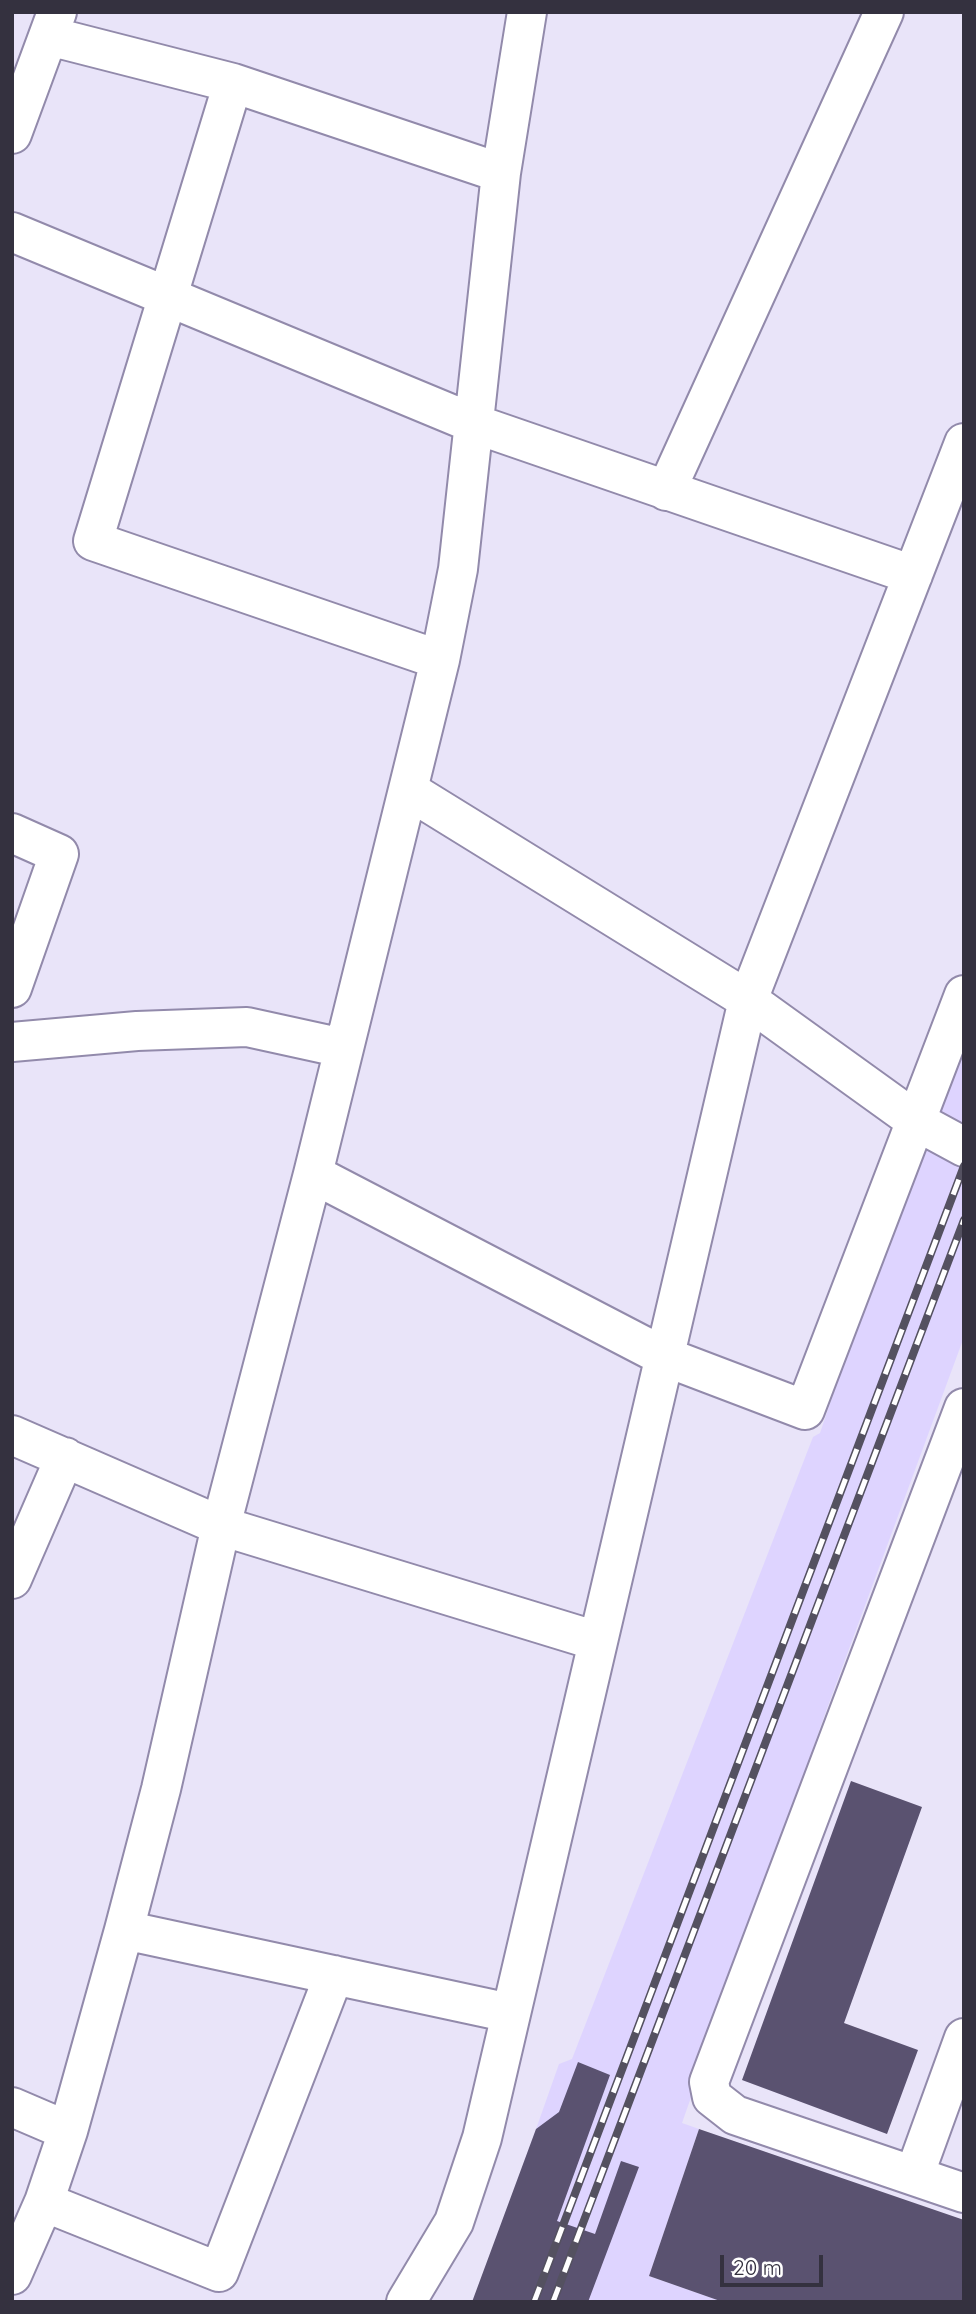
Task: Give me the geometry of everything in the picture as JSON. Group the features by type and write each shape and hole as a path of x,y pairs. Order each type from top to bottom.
{"street":[{"path":"12,2275 44,2202 68,2131 124,1930 161,1789 221,1526 313,1174 440,660 458,569 501,173 527,12"},
{"path":"666,491 884,12"},
{"path":"12,134 53,24 501,173"},
{"path":"233,83 93,541 440,660"},
{"path":"12,232 475,424 913,575"},
{"path":"406,2302 454,2222 482,2138 748,1000 964,443"},
{"path":"408,790 748,1000 916,1121 964,1147"},
{"path":"12,833 59,854 12,988"},
{"path":"313,1174 663,1356 804,1410 964,995"},
{"path":"12,1042 137,1031 247,1027 343,1048"},
{"path":"964,1408 709,2082 712,2097 735,2115 964,2193"},
{"path":"12,1435 221,1526 597,1641"},
{"path":"12,1580 65,1457"},
{"path":"124,1930 510,2013"},
{"path":"44,2202 219,2272 334,1975"},
{"path":"914,2176 964,2038"},
{"path":"12,2107 68,2131"}],"shaded area":[{"path":"964,1022 964,1136 928,1118"},
{"path":"921,1136 964,1159 964,1337 825,1714 682,2123 699,2129 649,2276 723,2302 475,2302 559,2064 572,2059 813,1437 820,1433"}],"building":[{"path":"851,1781 922,1807 844,2023 918,2050 887,2134 742,2080"},
{"path":"578,2062 610,2075 557,2221 595,2234 621,2161 639,2167 588,2302 472,2302 536,2129 559,2112"},
{"path":"699,2129 964,2220 964,2302 723,2302 649,2276"}],"railway":[{"path":"534,2302 964,1166"},
{"path":"553,2302 964,1220"}]}
